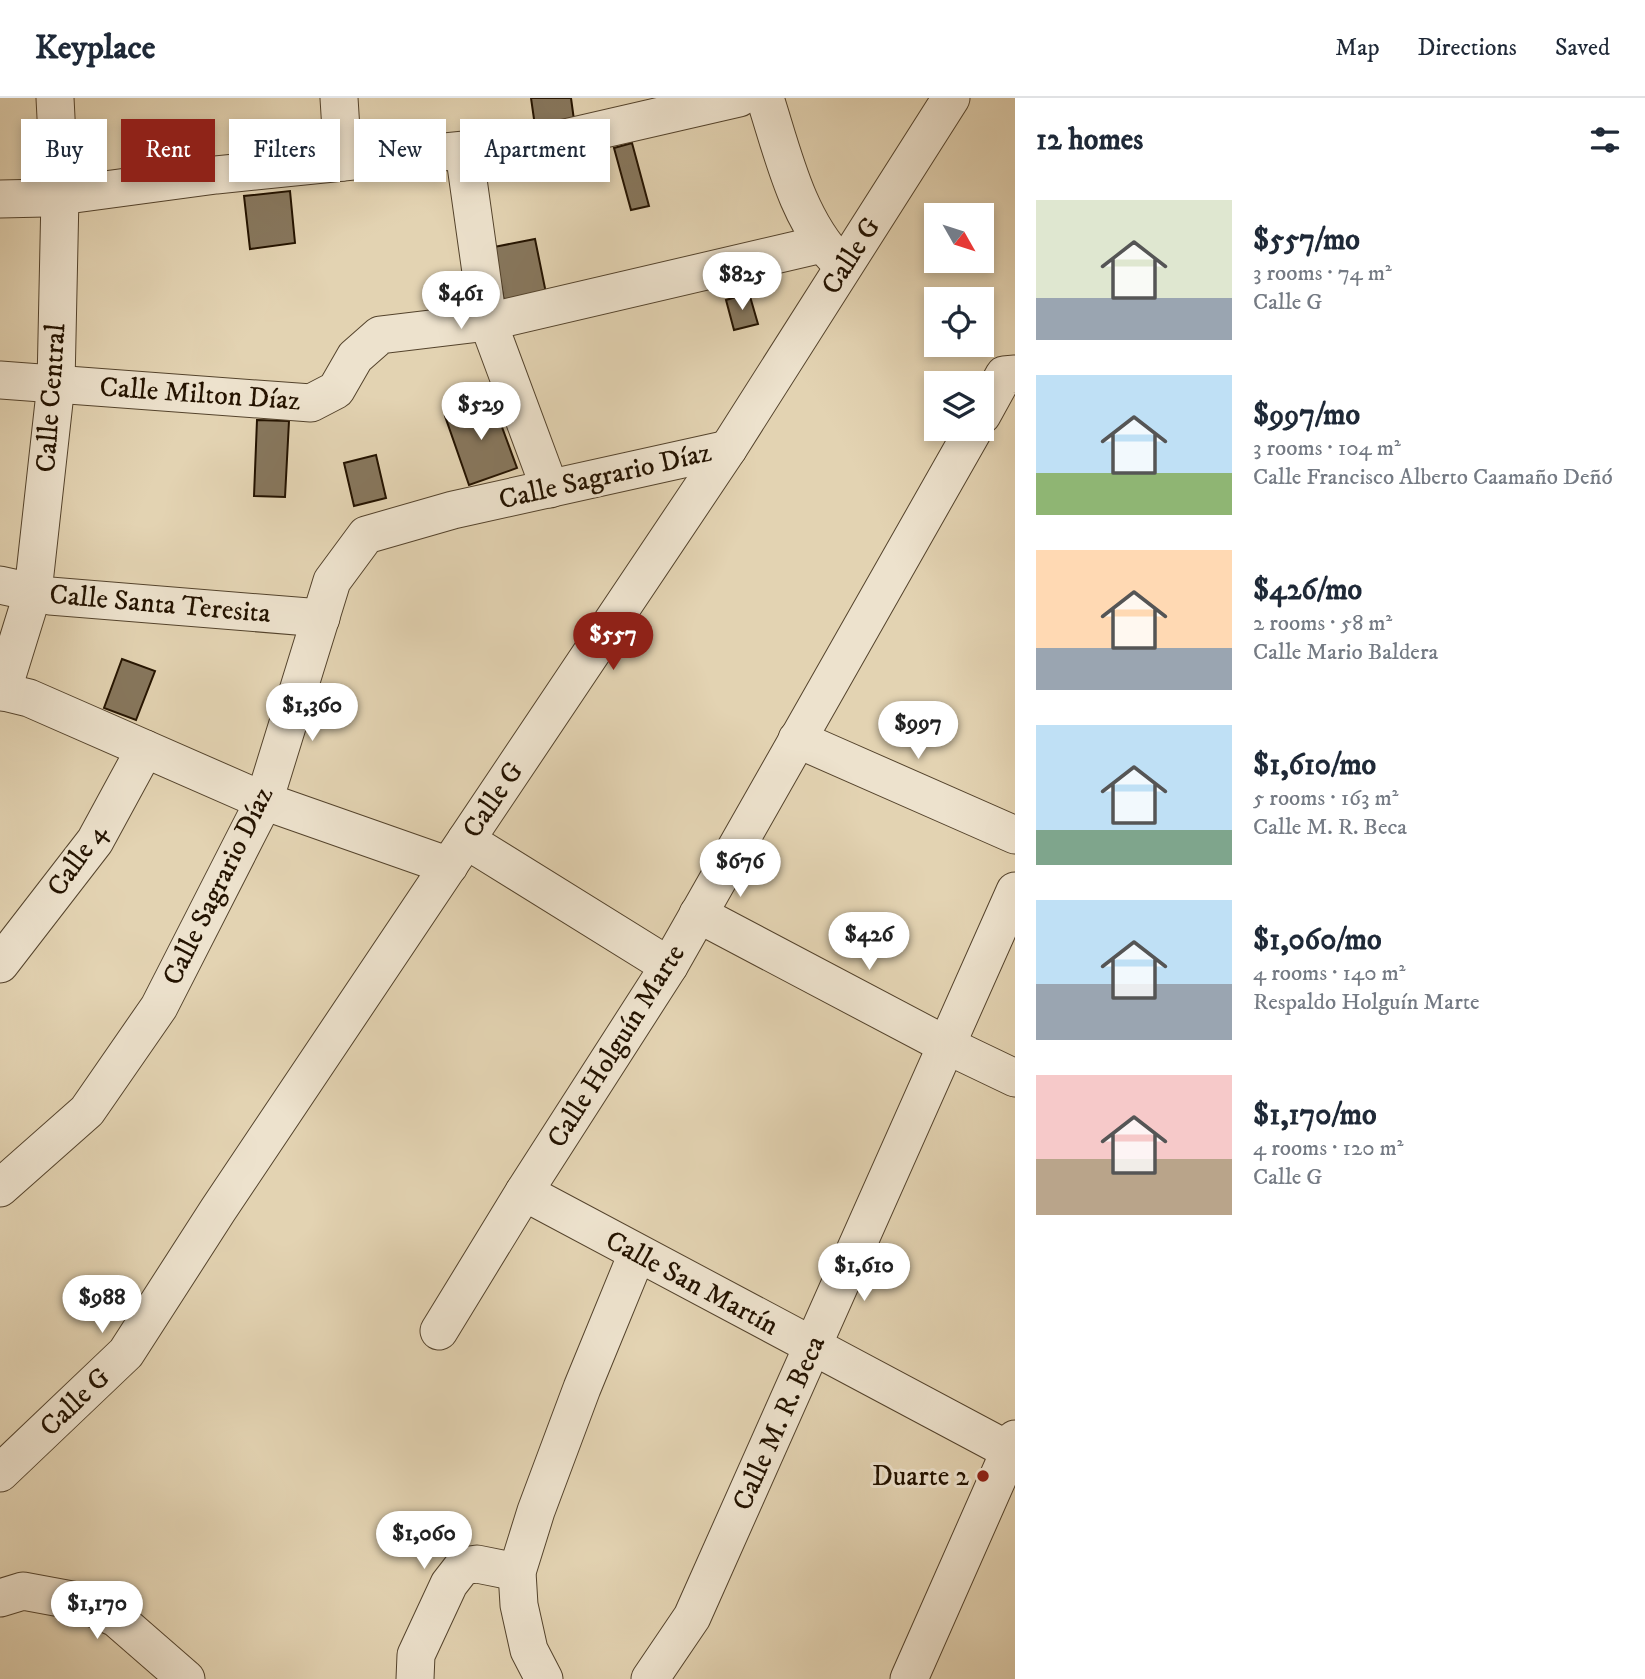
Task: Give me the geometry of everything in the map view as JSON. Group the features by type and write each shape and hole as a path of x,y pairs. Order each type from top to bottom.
{"street":[{"name":"Calle Central","path":"1,692 17,589 56,384 60,196 55,98"},
{"path":"339,98 343,162"},
{"path":"610,128 739,98"},
{"path":"765,98 790,177 833,256"},
{"name":"Calle G","path":"0,1473 126,1353 218,1210 728,449 833,256 951,98"},
{"path":"0,199 60,196 216,175 460,150"},
{"path":"468,182 488,322 550,489"},
{"name":"Calle Milton Díaz","path":"0,380 311,403 336,390 355,357 380,335 488,322 833,256"},
{"path":"994,393 1004,375 1015,374"},
{"name":"Calle Holguín Marte","path":"439,1331 524,1192 669,966 967,441"},
{"name":"Calle Sagrario Díaz","path":"0,1188 87,1111 159,1007 264,801 332,581 366,534 453,510 728,449"},
{"name":"Calle Santa Teresita","path":"17,589 50,596 321,618"},
{"path":"1,692 29,698 264,801 457,853 669,966"},
{"path":"797,740 1015,835"},
{"name":"Calle 4","path":"0,964 95,841 145,749"},
{"name":"Calle M. R. Beca","path":"650,1679 692,1617 1015,891"},
{"path":"698,914 946,1045 1015,1078"},
{"name":"Calle San Martín","path":"524,1192 813,1348 1012,1445"},
{"path":"544,1679 529,1650 517,1572 536,1511 573,1412 637,1254"},
{"path":"909,1679 1012,1445"},
{"path":"415,1679 416,1655 449,1584 463,1566 477,1564 517,1572"},
{"path":"0,1598 23,1591 77,1601 116,1618 186,1679"}],"building":[{"path":"531,98 571,98 574,119 534,119"},
{"path":"632,143 649,206 631,210 614,148"},
{"path":"290,191 295,243 250,249 244,196"},
{"path":"535,239 547,298 505,307 494,247"},
{"path":"749,293 758,324 734,330 726,300"},
{"path":"492,400 517,468 469,485 445,416"},
{"path":"257,420 289,421 285,497 254,496"},
{"path":"376,455 386,498 354,506 344,463"},
{"path":"122,659 155,671 136,720 104,708"}],"place":[{"name":"Duarte 2","path":"983,1476"}]}
